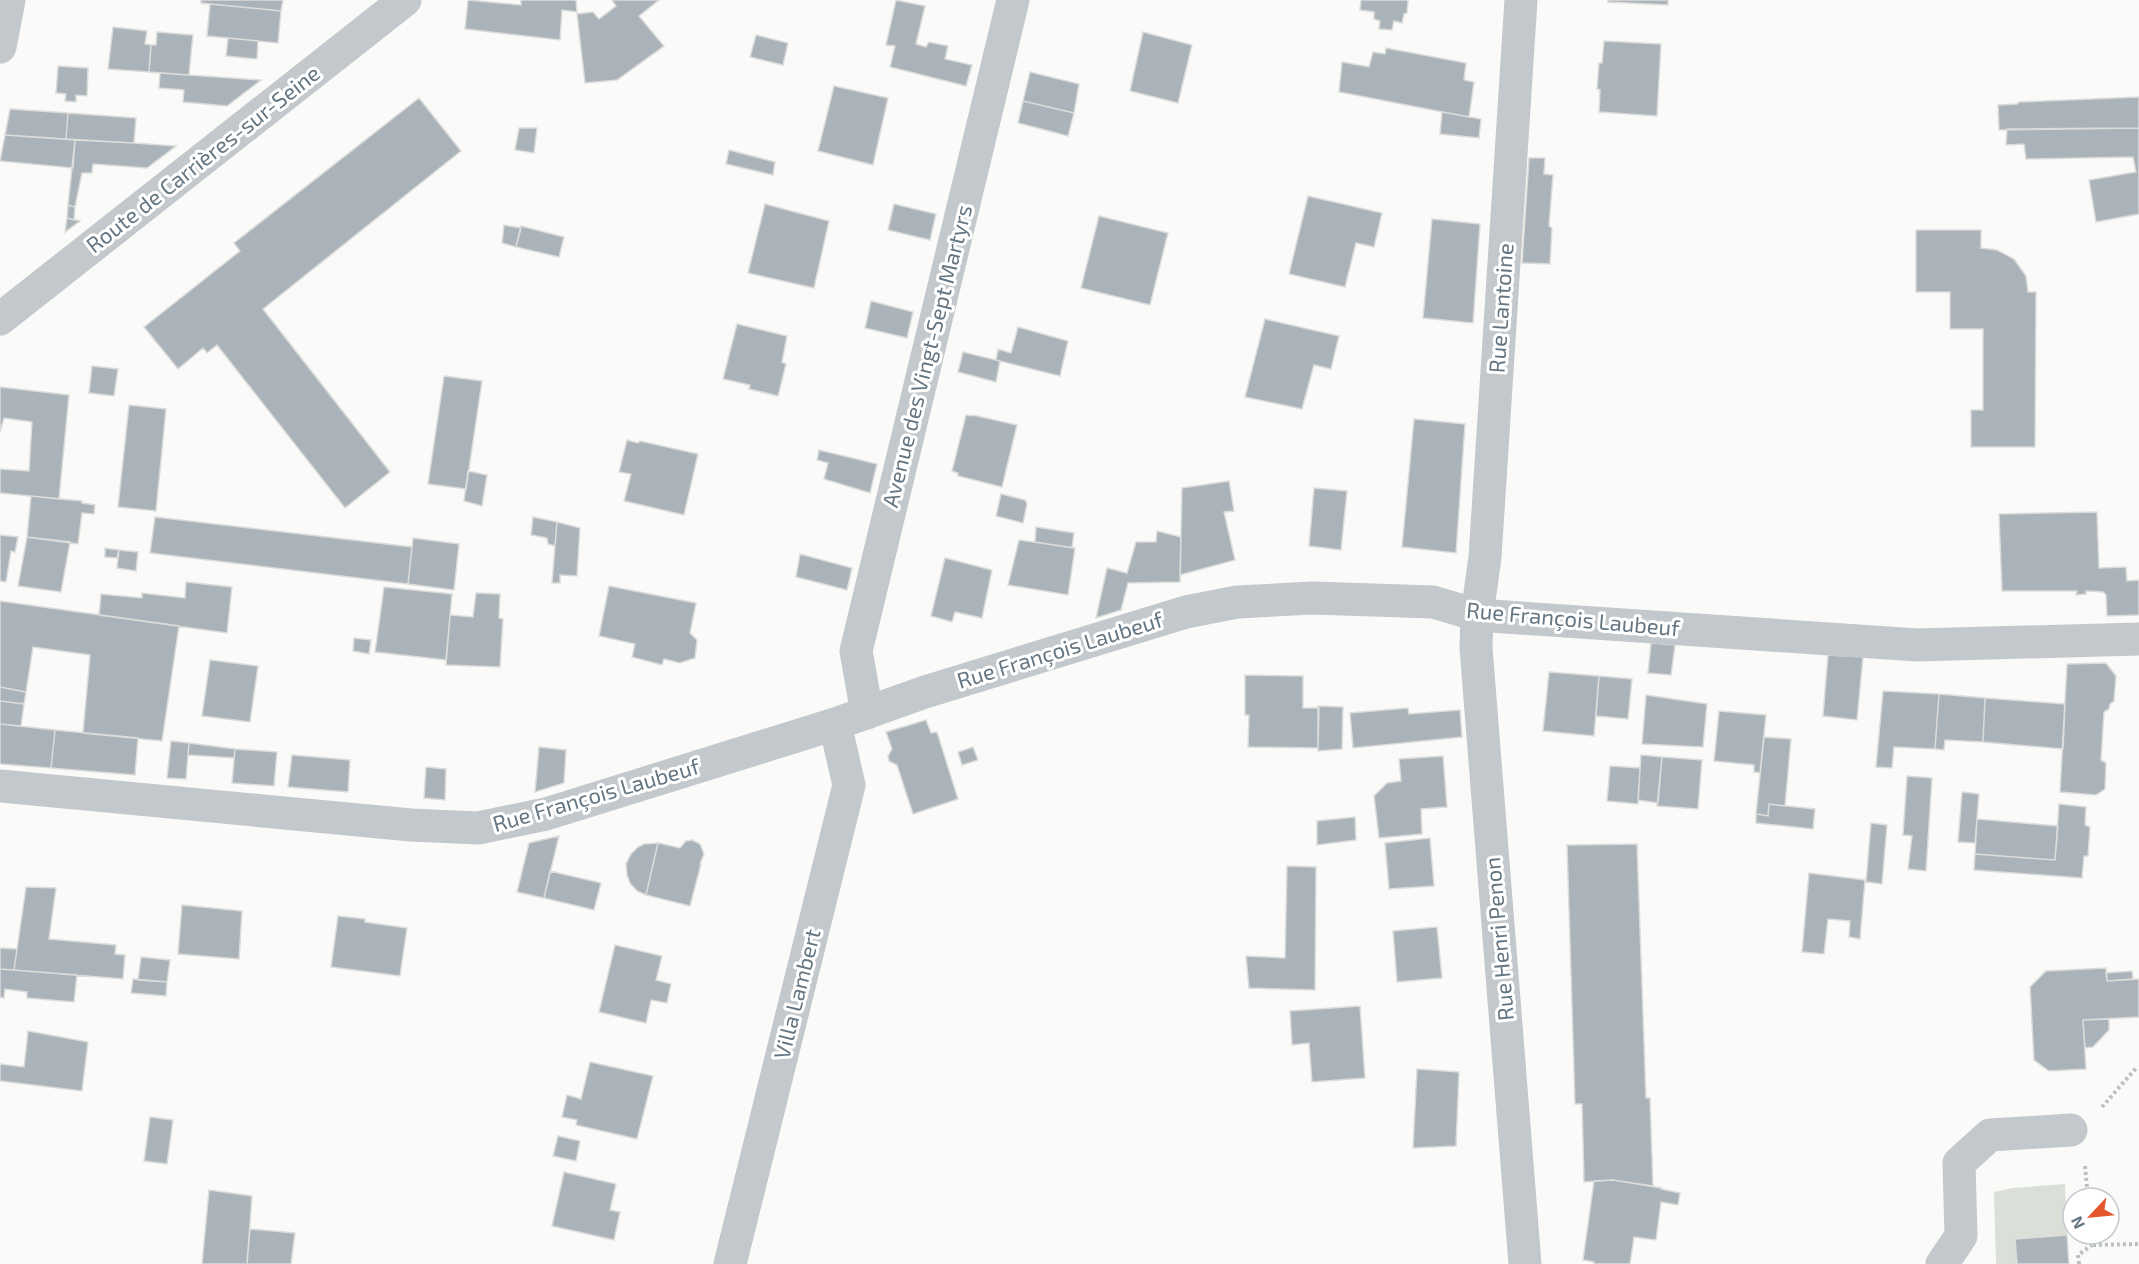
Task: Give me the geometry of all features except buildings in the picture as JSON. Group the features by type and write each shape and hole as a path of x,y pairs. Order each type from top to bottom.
{"street":[{"path":"0,47 9,0"},
{"name":"Route de Carrières-sur-Seine","path":"0,319 405,0"},
{"name":"Avenue des Vingt-Sept Martyrs","path":"867,713 856,651 1013,0"},
{"name":"Rue Lantoine","path":"1477,615 1485,557 1521,0"},
{"name":"Rue François Laubeuf","path":"0,786 411,825 478,828 546,814 835,724 925,692 1085,642 1186,612 1238,602 1313,598 1433,602 1477,615 1917,645 2139,639"},
{"name":"Rue Henri Penon","path":"1477,615 1476,648 1525,1264"},
{"name":"Villa Lambert","path":"730,1264 849,785 835,724"},
{"path":"1942,1264 1961,1236 1959,1163 1990,1135 2071,1130"}],"path":[{"path":"2098,1112 2137,1067"},
{"path":"2121,1244 2139,1244"},
{"path":"2079,1264 2078,1255 2091,1246"}],"shaded area":[{"path":"2065,1184 2065,1186 2061,1186 2061,1235 2016,1239 2017,1264 1996,1264 1994,1192 2013,1188"}]}
